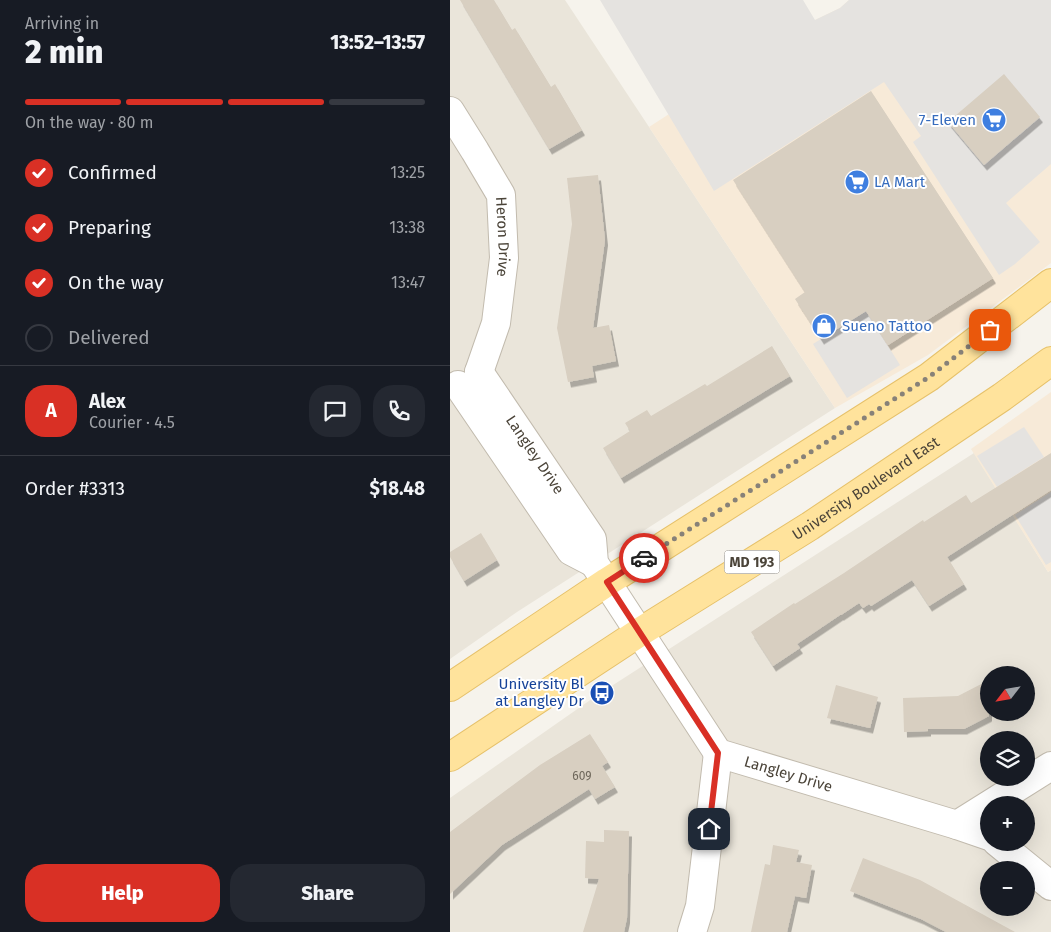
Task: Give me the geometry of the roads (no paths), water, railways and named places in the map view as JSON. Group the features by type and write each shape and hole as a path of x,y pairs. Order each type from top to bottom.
{"main road":[{"path":"450,687 601,572 929,377 1051,283"},
{"name":"University Boulevard East","path":"450,757 640,632 810,526 988,406 1051,361"}],"street":[{"name":"Heron Drive","path":"450,111 501,195 504,258 496,323 462,381"},
{"name":"Langley Drive","path":"462,381 592,538 601,572 718,753 980,833"},
{"path":"692,932 700,906 718,753"},
{"path":"957,825 1051,766"},
{"path":"1008,851 1051,886"}],"place":[{"name":"7-Eleven","path":"994,120"},
{"name":"LA Mart","path":"857,182"},
{"name":"Sueno Tattoo","path":"824,326"},
{"name":"University Bl at Langley Dr","path":"602,693"}]}
